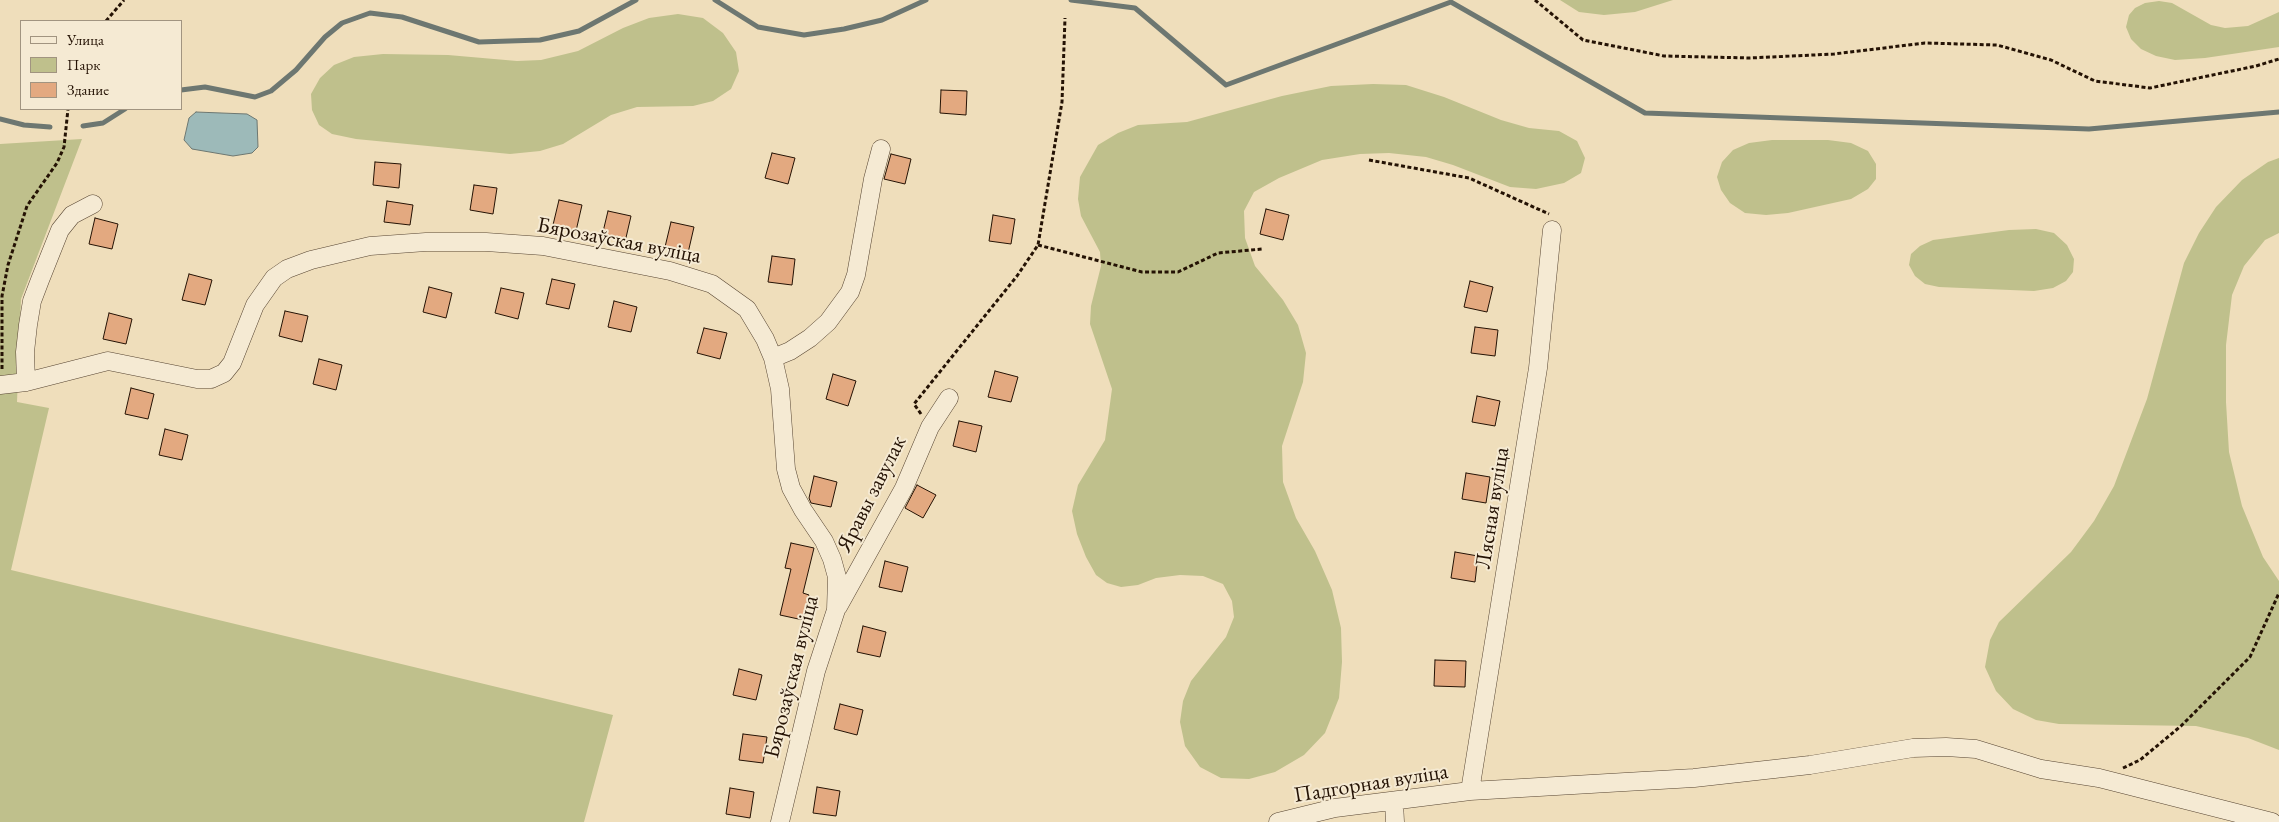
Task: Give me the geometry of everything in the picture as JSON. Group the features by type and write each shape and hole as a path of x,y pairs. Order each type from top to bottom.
{"street":[{"path":"773,358 790,351 810,338 828,322 850,292 856,275 873,179 881,149"},
{"path":"26,382 25,352 32,300 60,230 72,215 93,204"},
{"name":"Лясная вуліца","path":"1470,791 1538,368 1552,230"},
{"name":"Бярозаўская вуліца","path":"2,384 26,382 108,361 197,380 211,379 224,373 232,363 262,293 274,278 311,260 338,252 370,246 426,242 486,242 543,246 692,276 712,284 747,309 757,324 773,358 780,390 786,469 795,496 824,541 837,576 836,610 816,671 780,822"},
{"name":"Яравы завулак","path":"836,610 904,488 930,427 949,398"},
{"name":"Падгорная вуліца","path":"1278,822 1335,808 1470,791 1694,778 1810,765 1913,748 1946,747 1976,749 2041,769 2099,778 2272,822"},
{"path":"1394,802 1395,822"}],"path":[{"path":"107,20 124,0"},
{"path":"1535,0 1583,40 1664,56 1750,58 1834,54 1925,43 1997,45 2051,60 2096,81 2150,88 2256,66 2279,59"},
{"path":"930,427 914,404 1018,276 1038,244 1062,102 1065,18"},
{"path":"2,384 2,305 8,265 27,206 58,163 64,147 68,110"},
{"path":"1368,160 1469,178 1551,215 1552,230"},
{"path":"1038,244 1142,272 1178,272 1218,253 1262,249"},
{"path":"2099,778 2140,760 2181,726 2250,657 2279,594"}],"green space":[{"path":"1560,0 1673,0 1635,12 1604,15 1579,12"},
{"path":"2159,1 2172,3 2211,25 2225,28 2248,26 2279,12 2279,47 2205,58 2175,60 2156,56 2141,49 2131,39 2126,27 2129,15 2135,8 2145,3"},
{"path":"678,14 703,18 723,33 736,52 739,71 731,89 713,101 693,106 637,107 611,115 563,144 540,151 510,154 356,139 332,134 319,125 312,110 311,94 320,78 334,65 354,57 383,54 448,55 517,61 541,60 578,51 623,28 649,18"},
{"path":"1406,85 1444,97 1501,120 1529,128 1559,131 1577,141 1585,158 1581,173 1564,183 1536,189 1510,187 1453,165 1426,157 1389,153 1360,154 1322,160 1279,178 1254,192 1244,211 1245,238 1255,266 1283,300 1298,325 1306,353 1303,382 1282,446 1283,482 1296,518 1315,551 1332,590 1341,628 1342,662 1339,698 1325,733 1304,755 1275,772 1249,779 1221,778 1200,767 1185,746 1180,722 1183,701 1191,681 1226,637 1234,617 1232,601 1223,584 1203,576 1180,575 1156,578 1138,585 1121,587 1107,583 1096,575 1086,557 1077,534 1072,511 1078,485 1105,440 1112,389 1090,324 1091,306 1101,266 1100,252 1081,216 1078,199 1080,177 1098,145 1118,133 1138,125 1187,122 1282,96 1331,86"},
{"path":"82,139 21,299 17,402 49,408 11,570 613,715 584,822 0,822 0,144"},
{"path":"1772,140 1828,140 1851,143 1868,151 1876,164 1876,179 1868,189 1851,199 1788,213 1766,215 1745,213 1730,203 1721,190 1717,177 1722,162 1733,150 1749,143"},
{"path":"2279,158 2279,233 2265,240 2244,266 2232,295 2226,345 2226,402 2229,452 2242,506 2263,557 2279,581 2279,750 2248,738 2196,726 2059,724 2036,720 2013,709 1996,691 1985,667 1990,640 1999,622 2071,552 2094,521 2114,486 2147,399 2184,263 2199,233 2216,207 2242,180 2268,162"},
{"path":"2036,229 2054,233 2067,245 2074,259 2073,272 2066,281 2053,288 2034,291 1939,287 1925,284 1915,276 1909,265 1911,254 1920,246 1933,240 2009,230"}],"water":[{"path":"196,112 247,114 257,120 258,147 252,153 233,156 192,149 184,140 189,118"}],"building":[{"path":"941,90 967,91 966,115 940,113"},
{"path":"772,153 795,158 788,184 765,178"},
{"path":"891,154 911,159 905,184 884,179"},
{"path":"375,162 401,164 399,188 373,185"},
{"path":"474,185 497,188 493,214 470,210"},
{"path":"559,200 582,205 576,231 553,225"},
{"path":"387,201 413,205 410,225 384,222"},
{"path":"1266,209 1289,215 1283,240 1260,234"},
{"path":"608,211 631,216 625,242 602,236"},
{"path":"993,215 1015,219 1011,244 989,241"},
{"path":"95,218 118,224 112,249 89,244"},
{"path":"671,222 694,227 688,253 665,247"},
{"path":"772,256 795,259 792,285 768,282"},
{"path":"189,274 212,280 205,305 182,300"},
{"path":"552,279 575,284 569,309 546,304"},
{"path":"1470,281 1493,287 1487,312 1464,307"},
{"path":"429,287 452,293 446,318 423,312"},
{"path":"501,288 524,293 518,319 495,313"},
{"path":"614,301 637,307 631,332 608,327"},
{"path":"285,311 308,316 302,342 279,336"},
{"path":"109,313 132,319 126,344 103,339"},
{"path":"1475,327 1498,330 1495,356 1471,353"},
{"path":"704,328 727,333 720,359 697,353"},
{"path":"319,359 342,365 336,390 313,384"},
{"path":"995,371 1018,377 1011,402 988,397"},
{"path":"833,374 856,381 848,406 826,399"},
{"path":"131,388 154,394 148,419 125,414"},
{"path":"1477,396 1500,401 1495,426 1472,422"},
{"path":"959,421 982,426 976,452 953,446"},
{"path":"165,429 188,435 182,460 159,455"},
{"path":"1466,473 1490,477 1486,503 1462,499"},
{"path":"814,476 837,482 831,507 811,503 809,498"},
{"path":"917,485 936,495 923,518 905,508"},
{"path":"791,543 814,548 803,593 809,595 803,620 780,615 791,569 785,568"},
{"path":"1455,552 1478,556 1475,582 1451,578"},
{"path":"885,561 908,567 902,592 879,587"},
{"path":"863,626 886,632 880,657 857,652"},
{"path":"1435,660 1466,661 1465,687 1434,686"},
{"path":"739,669 762,675 756,700 733,695"},
{"path":"840,704 863,710 857,735 834,729"},
{"path":"743,734 767,737 763,763 739,760"},
{"path":"817,787 840,791 836,816 813,813"},
{"path":"730,788 754,792 750,818 726,814"}],"waterway":[{"path":"182,90 205,87 255,97 271,91 296,70 325,37 342,23 370,13 402,17 479,42 540,40 579,31 636,0"},
{"path":"715,0 758,27 804,35 844,29 882,20 926,0"},
{"path":"1071,0 1135,8 1226,85 1451,2 1645,113 2089,129 2279,112"},
{"path":"83,126 103,123 123,110"},
{"path":"0,119 24,125 50,127"}]}
